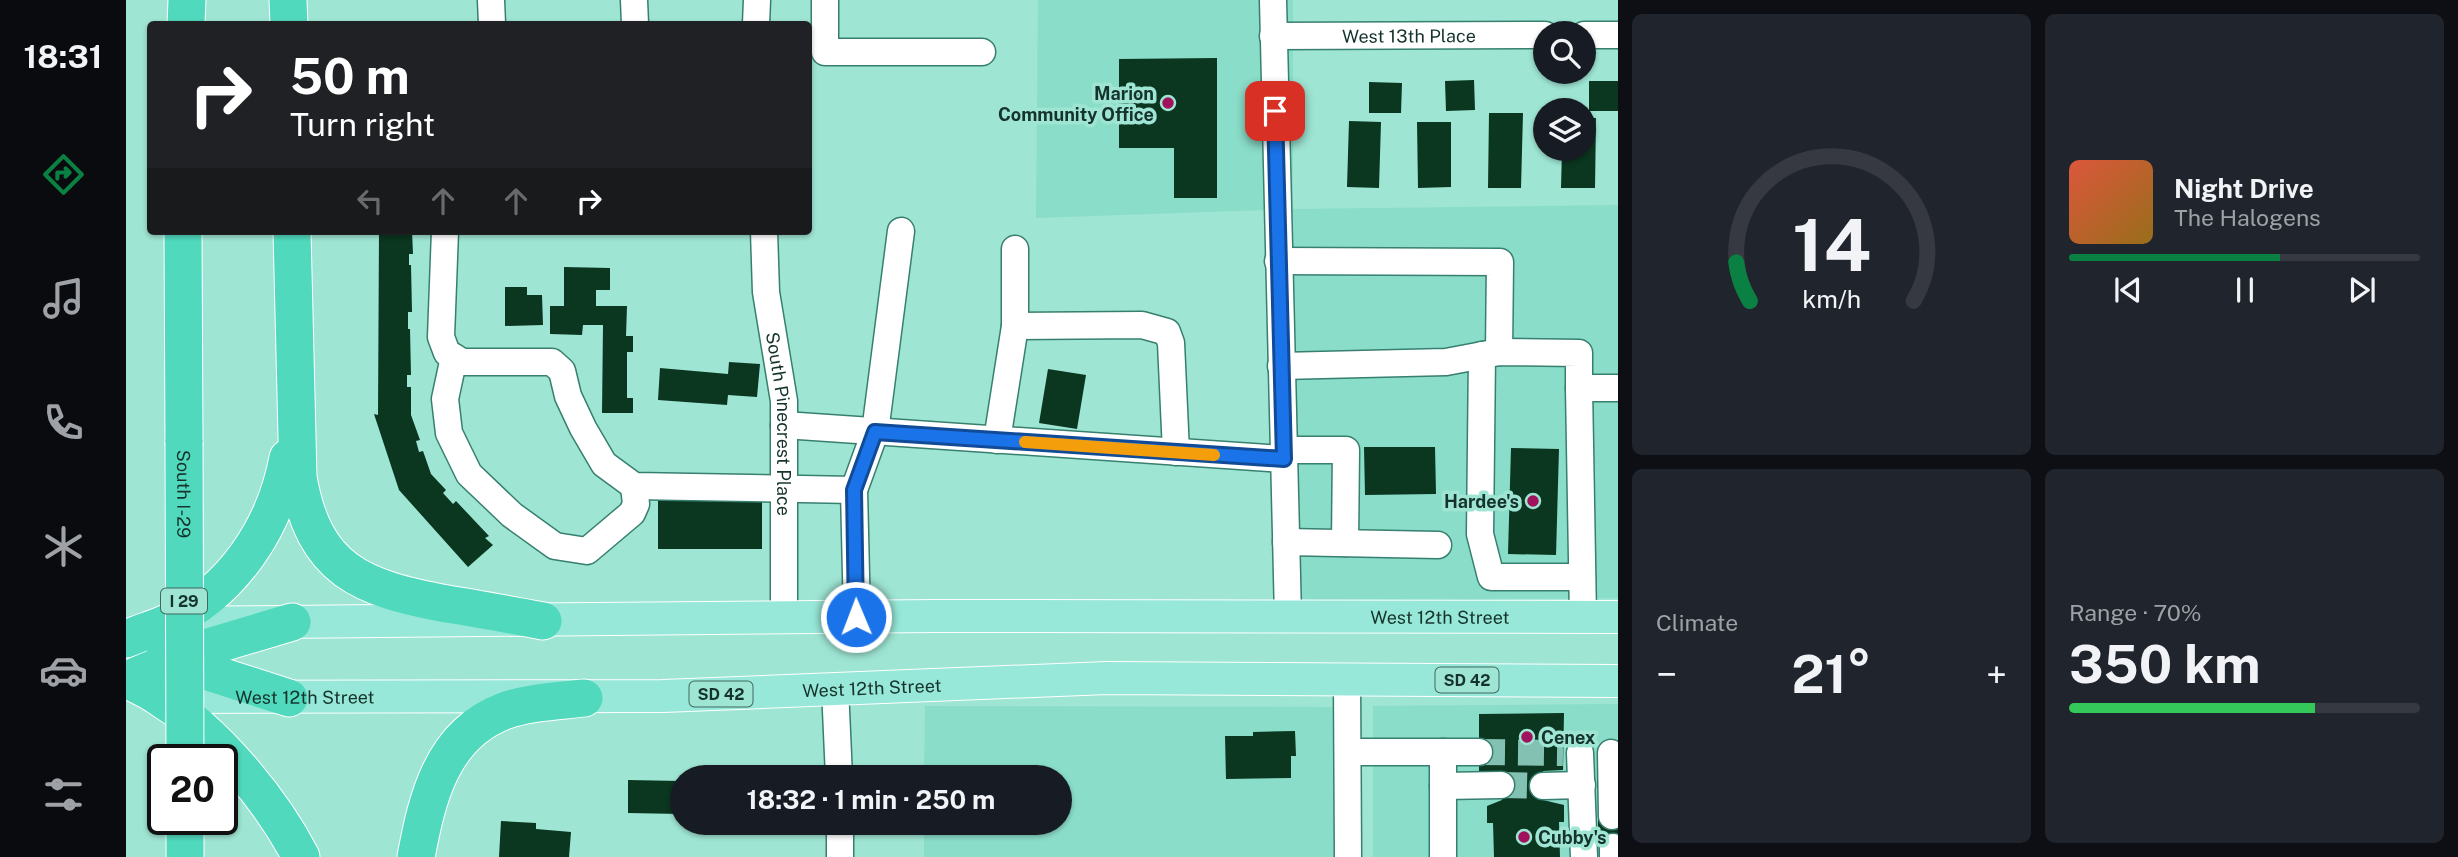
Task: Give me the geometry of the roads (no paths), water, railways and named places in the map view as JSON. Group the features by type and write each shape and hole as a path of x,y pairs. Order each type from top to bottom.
{"highway":[{"path":"186,21 187,0"},
{"path":"288,0 289,21"},
{"name":"South I-29","path":"183,235 185,744"},
{"path":"292,235 298,477 309,523 326,550 346,570 371,586 406,596 543,621"},
{"path":"126,634 167,623 206,599 246,558 274,510 285,479 296,408"},
{"path":"292,622 195,651 126,679 143,697 204,732 232,761 278,819 301,857"},
{"path":"126,634 176,660 289,698"},
{"path":"416,857 429,796 451,751 465,735 503,712 527,705 584,698"},
{"path":"185,835 186,857"}],"main road":[{"name":"West 12th Street","path":"167,623 856,617 1618,617"},
{"name":"West 12th Street","path":"143,697 584,698 1107,678 1618,681"}],"street":[{"path":"491,0 492,21"},
{"path":"634,0 635,21"},
{"path":"757,0 757,21"},
{"path":"825,0 825,52 982,52"},
{"path":"1273,0 1288,617"},
{"name":"West 13th Place","path":"1273,36 1533,35"},
{"path":"1596,35 1618,35"},
{"path":"856,617 854,490 875,432 901,231"},
{"path":"445,235 441,337 447,353 462,362 552,362 562,371 568,396 604,464 634,486 854,490"},
{"name":"South Pinecrest Place","path":"764,235 766,292 782,375 784,619"},
{"path":"997,440 1015,326 1015,249"},
{"path":"1279,261 1500,262 1491,353 1480,534 1491,577 1491,617"},
{"path":"1015,326 1142,325 1167,332 1171,343 1176,452"},
{"path":"1281,366 1446,362 1491,353 1579,353 1583,617"},
{"path":"454,357 445,399 449,433 469,474 523,523 555,546 587,551 632,513 636,504 634,486"},
{"path":"1579,388 1618,388"},
{"path":"784,425 1176,452 1284,454 1346,450 1346,543"},
{"path":"1286,542 1438,545"},
{"path":"1491,577 1582,577"},
{"path":"1347,680 1348,857"},
{"path":"835,688 838,765"},
{"path":"1348,752 1479,752"},
{"path":"1443,752 1443,857"},
{"path":"1584,857 1582,785 1572,753 1614,753 1612,816"},
{"path":"1443,786 1501,785"},
{"path":"1543,786 1582,785"},
{"path":"840,835 840,857"}],"tunnel":[{"path":"1479,752 1563,753"},
{"path":"1501,785 1543,786"}],"place":[{"name":"Marion Community Office","path":"1168,103"},
{"name":"Hardee's","path":"1533,501"},
{"name":"Cenex","path":"1527,737"},
{"name":"Cubby's","path":"1524,837"}]}
